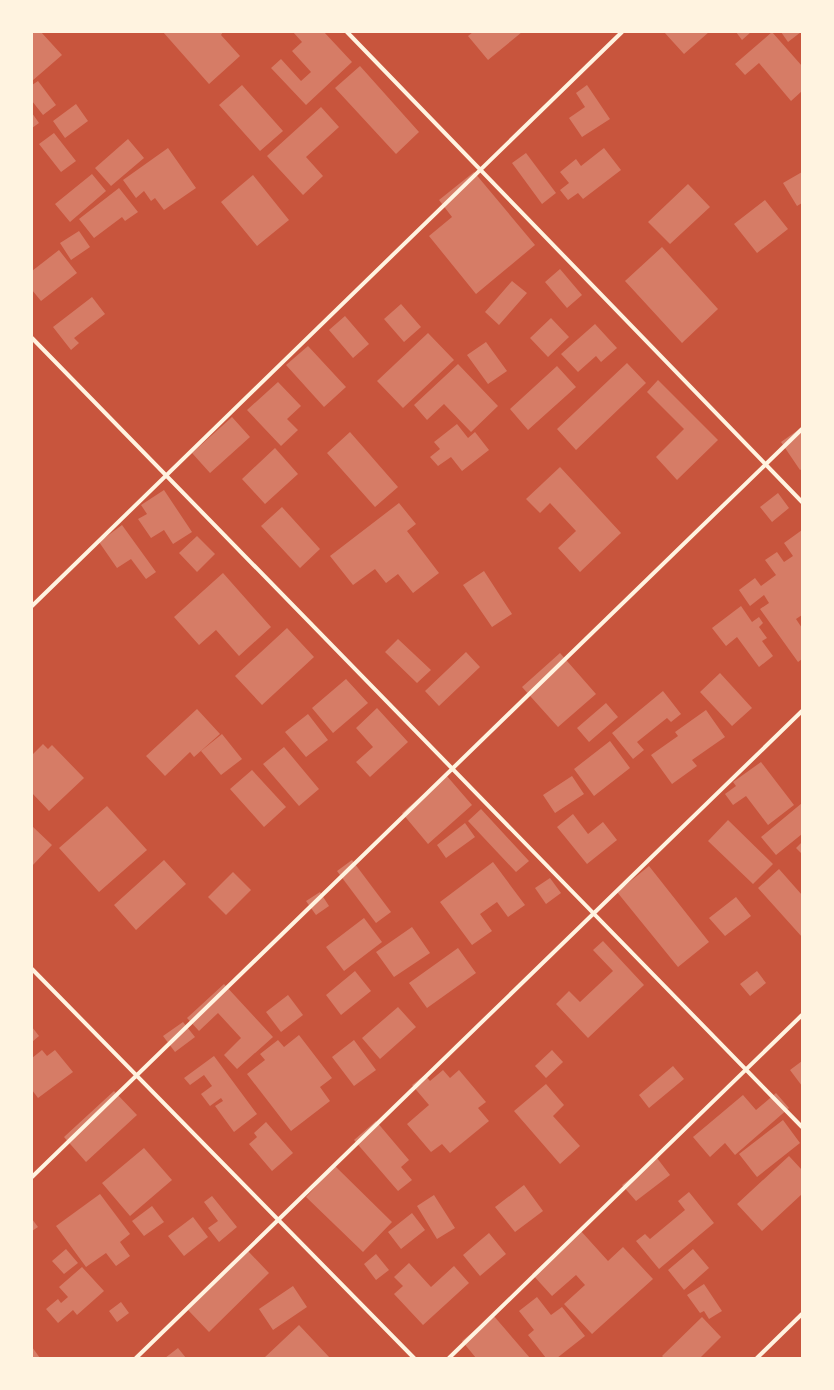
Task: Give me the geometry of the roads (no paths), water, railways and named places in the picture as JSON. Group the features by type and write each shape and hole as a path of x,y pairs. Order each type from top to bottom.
{"street":[{"path":"347,32 802,502"},
{"path":"32,606 622,32"},
{"path":"32,338 802,1127"},
{"path":"32,1177 802,429"},
{"path":"136,1358 802,711"},
{"path":"32,969 414,1358"},
{"path":"449,1358 802,1015"},
{"path":"757,1358 802,1314"}]}
